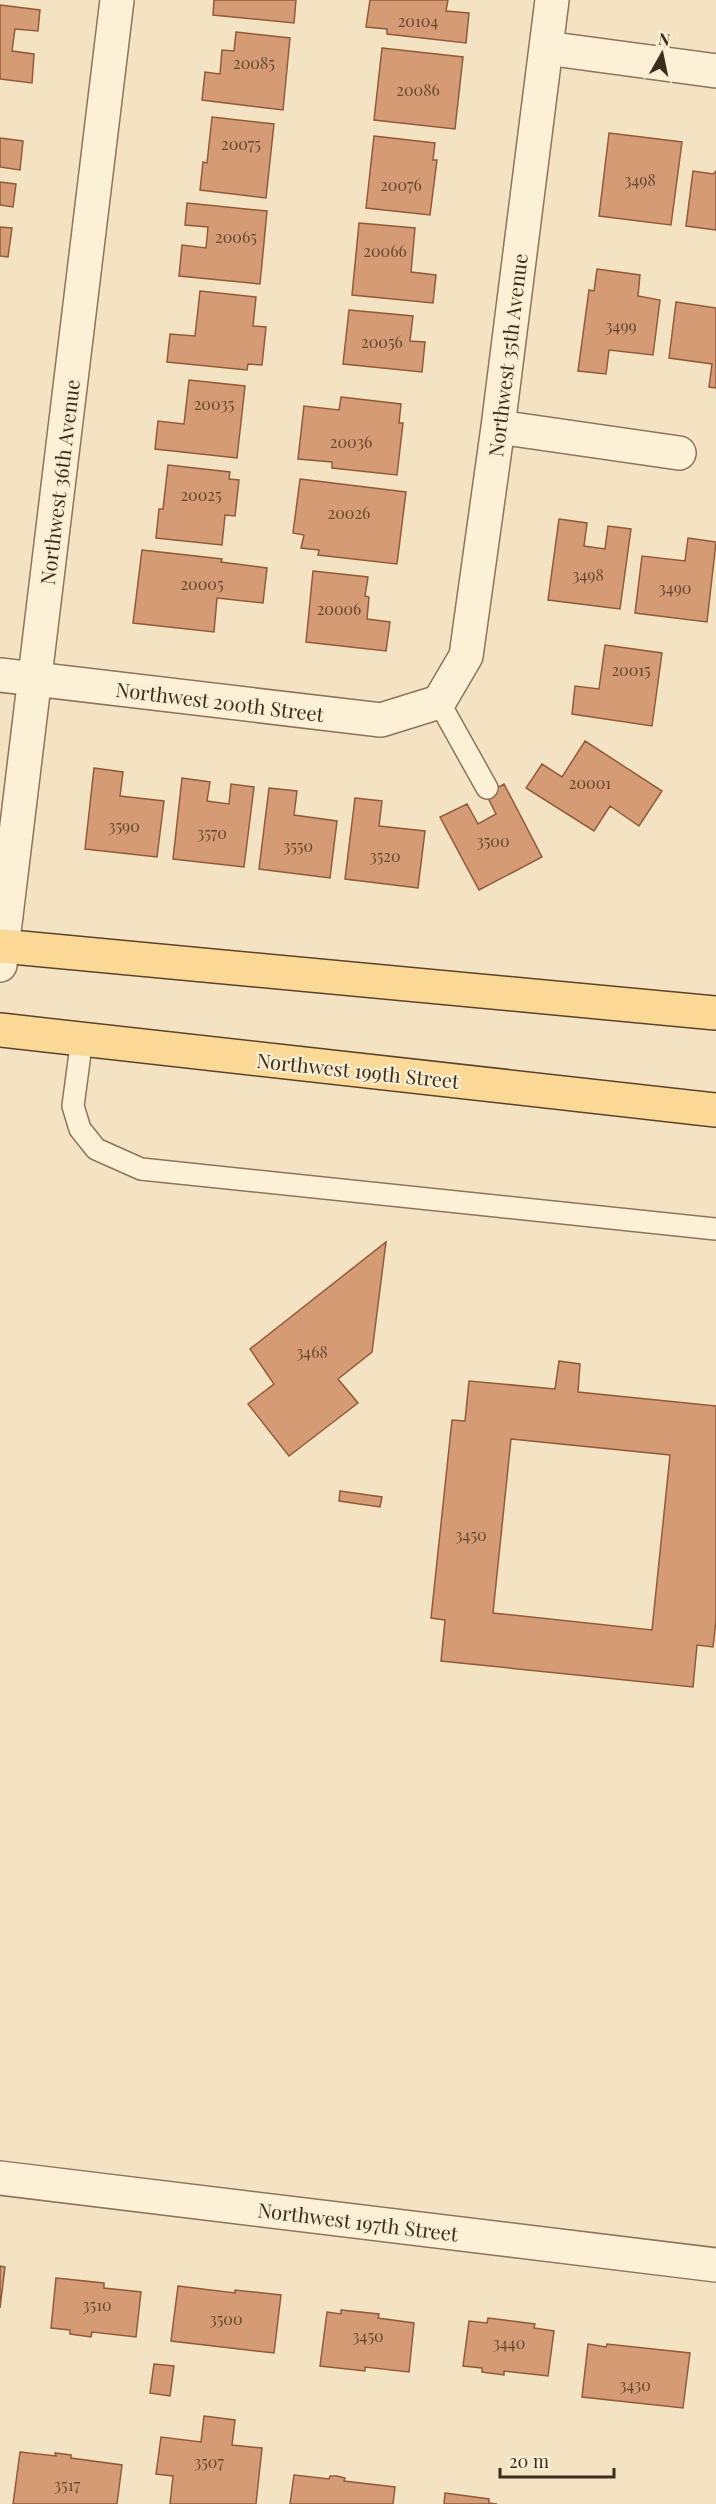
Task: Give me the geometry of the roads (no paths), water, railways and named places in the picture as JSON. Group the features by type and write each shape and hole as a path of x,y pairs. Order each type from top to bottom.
{"main road":[{"path":"1,953 716,1013"},
{"name":"Northwest 199th Street","path":"0,1029 716,1110"}],"street":[{"name":"Northwest 36th Avenue","path":"1,953 117,0"},
{"name":"Northwest 35th Avenue","path":"439,702 466,656 498,427 552,0"},
{"path":"546,48 716,71"},
{"path":"498,427 679,453"},
{"name":"Northwest 200th Street","path":"0,675 381,720 439,702"},
{"name":"Northwest 197th Street","path":"0,2178 716,2265"}],"lane":[{"path":"439,702 487,788"},
{"path":"82,1038 73,1106 80,1129 96,1149 141,1169 716,1229"}]}
